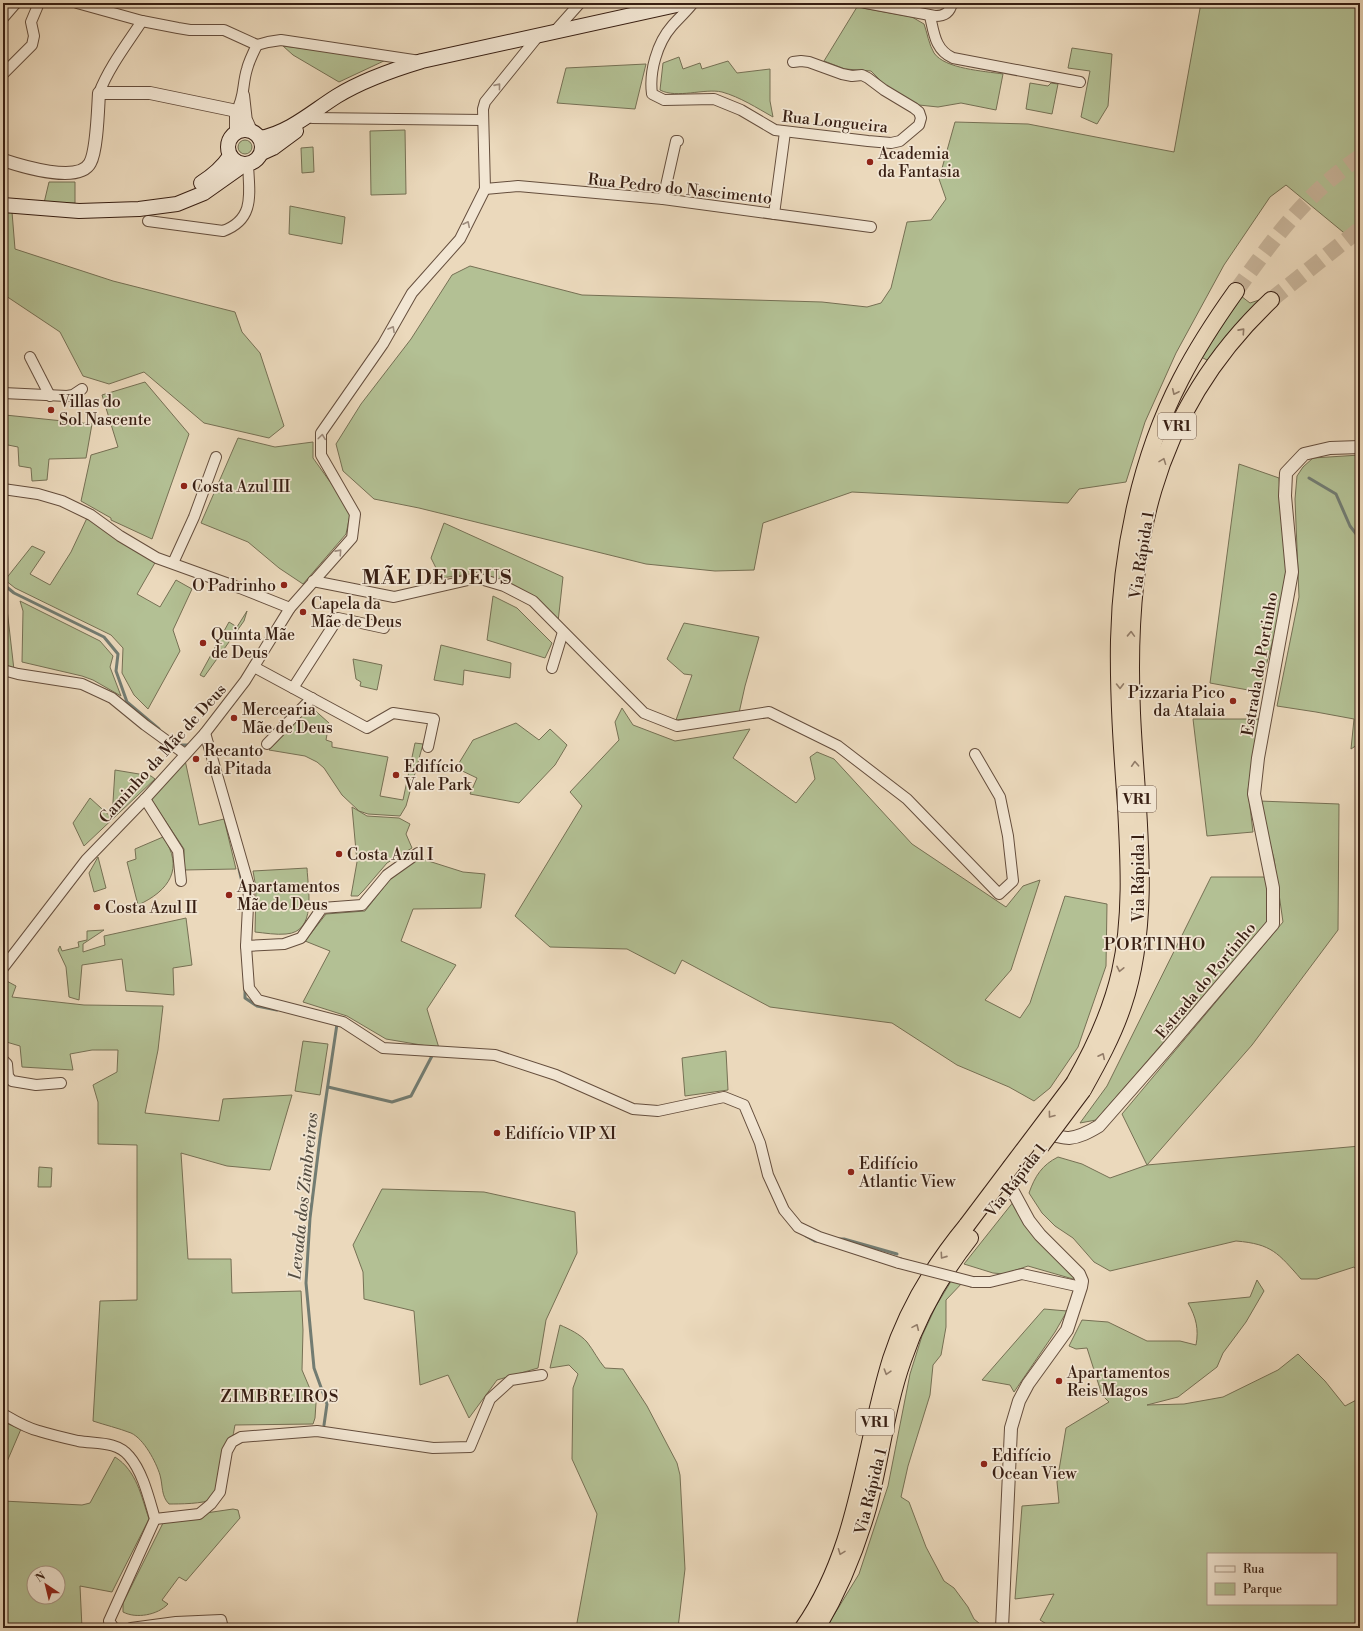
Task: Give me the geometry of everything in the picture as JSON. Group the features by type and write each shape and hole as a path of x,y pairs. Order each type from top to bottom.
{"highway":[{"name":"Via Rápida 1","path":"1145,496 1145,470 1161,423 1180,380 1192,357 1214,322 1236,291"},
{"name":"Via Rápida 1","path":"802,1628 833,1573 845,1543 857,1504 884,1381 900,1334 915,1301 941,1258 971,1228 1078,1086 1089,1057 1102,1031 1118,979 1125,945 1128,911 1129,877 1120,708 1119,640 1125,562 1132,523 1162,463 1176,428 1198,388 1240,332 1271,300"},
{"name":"Via Rápida 1","path":"817,1628 841,1583 856,1546 868,1508 896,1384 911,1339 921,1316 939,1283 960,1251 971,1228"}],"main road":[{"path":"262,152 273,148 337,96 369,79 422,61 686,3"},
{"path":"247,164 236,162 230,156 228,141 236,132 241,130 253,130 281,132 316,114"},
{"path":"3,205 79,211 144,208 177,204 204,192 247,164 257,160 262,152 262,145 253,130"},
{"path":"144,208 177,195 203,182 224,166 230,156"}],"street":[{"path":"3,18 16,3"},
{"path":"3,74 32,45 34,36 31,22 39,3"},
{"path":"77,3 142,21 190,30 224,30 241,36 257,45 281,40 422,61"},
{"path":"555,31 580,3"},
{"name":"Rua Longueira","path":"693,3 686,13 672,25 663,39 657,53 652,76 652,94 664,100 714,99 740,110 775,130 786,132 890,143 900,141 919,125 921,118 919,112 868,78 862,75 852,76 842,74 809,62 793,62"},
{"path":"866,3 930,16 942,16 948,12 952,3"},
{"path":"930,16 937,44 945,55 953,58 1080,82"},
{"path":"3,160 28,167 70,174 82,172 90,164 94,153 99,93 111,67 142,21"},
{"path":"485,189 482,108 484,102 539,35"},
{"path":"236,132 236,112 241,103 247,70 257,45"},
{"path":"244,91 253,130"},
{"path":"99,93 150,93 232,110 236,112 253,130"},
{"path":"316,114 483,120"},
{"path":"774,214 786,132"},
{"path":"663,199 676,141 678,141"},
{"path":"148,221 223,231 231,228 239,223 248,208 250,194 247,164"},
{"name":"Rua Pedro do Nascimento","path":"485,189 518,186 663,199 871,227"},
{"name":"Caminho da Mãe de Deus","path":"3,968 86,860 145,799 205,733 245,681 290,608 352,538 355,514 321,455 321,433 383,344 412,292 460,239 485,189"},
{"path":"30,357 50,396"},
{"path":"3,393 50,396 73,395 82,389"},
{"name":"Estrada do Portinho","path":"1082,1287 1082,1281 1079,1274 1029,1222 1010,1186 1008,1169 1013,1152 1025,1141 1048,1135 1069,1138 1086,1134 1099,1126 1273,924 1273,888 1254,794 1258,758 1292,572 1285,496 1286,473 1304,454 1330,448 1360,447"},
{"path":"172,563 194,517 216,457"},
{"path":"3,489 38,494 62,501 91,515 120,536 157,558 290,608"},
{"path":"313,581 394,597 477,578 504,586 533,601 644,713 677,726 769,712 838,746 907,799 999,894 1013,881 1008,836 1000,797 976,754"},
{"path":"293,688 338,618 384,628"},
{"path":"552,668 563,632"},
{"path":"254,667 367,728 393,713 434,720 428,747"},
{"path":"3,670 18,674 82,684 112,698 144,725 185,754"},
{"path":"267,744 312,698"},
{"path":"205,733 249,886 246,946 249,988 258,1000 343,1022 383,1048 495,1055 556,1075 633,1109 658,1111 724,1097 744,1105 760,1143 768,1175 784,1210 798,1227 819,1237 899,1263 973,1282 990,1282 1022,1274 1082,1287 1067,1330 1028,1384 1014,1414 1011,1428 1009,1459 1002,1628"},
{"path":"145,799 178,851 181,881"},
{"path":"246,946 284,944 301,938 322,908 362,905 387,874 418,853"},
{"path":"3,1060 7,1064 8,1076 12,1082 36,1085 61,1083"},
{"path":"155,1519 199,1514 211,1504 220,1492 227,1451 232,1442 241,1437 317,1432 433,1448 470,1447 490,1399 512,1380 542,1376"},
{"path":"3,1414 28,1428 40,1432 78,1441 120,1447 130,1456 144,1482 155,1519 109,1621 114,1628"},
{"path":"131,1628 176,1622 222,1620 222,1628"}],"green space":[{"path":"1201,3 1360,3 1360,89 1356,95 1360,96 1360,246 1286,185 1270,197 1224,265 1176,353 1145,422 1126,482 1079,489 1068,503 852,492 763,523 754,570 715,571 646,564 419,508 374,499 343,471 336,444 361,404 411,339 452,275 470,266 582,295 822,302 867,307 881,303 891,288 907,222 931,220 946,199 939,179 955,122 1028,124 1174,152"},
{"path":"857,7 912,17 924,24 932,50 939,58 956,66 1003,74 996,110 961,103 938,107 919,105 890,90 871,71 845,69 824,61"},
{"path":"283,46 388,59 339,82 293,55"},
{"path":"1072,48 1112,54 1108,106 1097,124 1081,117 1090,71 1068,68"},
{"path":"679,57 683,69 700,63 702,69 728,61 737,73 770,69 770,101 773,117 755,106 722,92 707,91 674,94 660,90 663,63"},
{"path":"646,64 635,109 557,103 566,68"},
{"path":"1030,83 1048,86 1051,83 1058,84 1052,114 1026,109"},
{"path":"405,130 406,194 371,195 370,131"},
{"path":"245,140 250,142 252,147 250,152 245,154 240,152 238,147 240,142"},
{"path":"313,147 314,172 302,173 301,148"},
{"path":"49,182 75,182 75,203 44,203"},
{"path":"290,206 345,217 342,244 289,234"},
{"path":"3,212 12,212 15,249 113,281 235,312 242,332 260,353 284,426 269,438 204,423 144,372 109,384 83,376 60,332 3,294"},
{"path":"1241,296 1250,303 1265,298 1209,361 1201,357"},
{"path":"145,382 189,434 152,539 111,520 111,518 81,501 91,455 118,447 102,395"},
{"path":"3,414 92,424 86,458 49,459 47,480 32,481 31,468 19,466 18,447 3,444"},
{"path":"238,438 275,447 313,442 313,458 338,493 350,515 346,534 303,584 279,568 248,542 201,523"},
{"path":"1360,455 1360,743 1351,749 1354,719 1277,706 1299,597 1295,499 1297,476 1303,467 1313,458"},
{"path":"1239,464 1279,478 1286,570 1280,614 1259,692 1210,683"},
{"path":"87,518 156,561 137,594 160,607 176,580 192,589 173,630 180,651 148,709 134,695 122,673 123,648 111,635 15,588 5,580 32,546 45,552 30,574 50,585 71,552"},
{"path":"444,523 563,577 558,622 501,580 477,573 441,578 431,558"},
{"path":"493,596 517,608 552,643 545,658 487,640"},
{"path":"3,598 6,600 14,670 3,667"},
{"path":"20,601 100,641 113,656 110,667 121,696 93,680 82,676 22,662 23,611"},
{"path":"247,611 244,621 204,677 200,675 229,622 237,627"},
{"path":"684,623 759,637 739,713 676,720 692,675 684,674 667,659"},
{"path":"441,645 511,663 510,678 464,670 463,685 434,680"},
{"path":"353,659 382,665 377,690 360,686 361,682 356,679"},
{"path":"310,706 329,723 326,740 332,742 332,747 388,757 380,796 403,800 415,743 423,744 406,806 400,816 368,814 359,811 342,795 324,768 317,762 305,756 269,750"},
{"path":"622,708 633,725 675,741 750,729 733,758 796,803 815,779 810,757 817,752 834,759 912,844 1006,907 1023,886 1040,880 1011,970 985,1000 1020,1018 1030,1003 1065,896 1107,904 1106,966 1078,1047 1050,1088 1034,1101 1009,1087 957,1065 892,1023 770,1007 682,960 675,974 627,949 550,947 515,916 582,806 570,792 619,740 615,722"},
{"path":"1193,719 1260,719 1248,790 1253,832 1207,836"},
{"path":"516,723 539,740 550,729 567,745 555,765 519,803 470,794 477,778 456,768 473,740"},
{"path":"185,760 199,825 224,819 236,869 184,870 184,849 151,799"},
{"path":"115,770 151,776 155,779 84,846 73,823 90,798 112,818"},
{"path":"1259,801 1339,804 1338,930 1252,1045 1147,1165 1122,1114 1283,922 1274,859"},
{"path":"352,807 367,816 399,818 410,824 406,834 412,848 387,863 358,896 351,896 357,862"},
{"path":"163,837 170,848 173,859 173,868 170,877 165,886 158,893 138,905 127,862 136,859 135,849"},
{"path":"98,857 106,888 94,892 89,873"},
{"path":"419,858 463,872 485,874 481,908 413,909 401,941 456,965 427,1009 439,1048 386,1039 347,1016 303,1002 330,951 305,941 326,914 365,911 391,878"},
{"path":"307,868 309,898 307,918 302,926 296,931 286,934 255,932 256,888 253,871"},
{"path":"1211,877 1264,877 1269,894 1266,924 1096,1120 1080,1123 1107,1086"},
{"path":"186,918 192,965 173,968 174,995 126,991 122,959 82,965 79,1000 69,997 66,967 58,950 60,946 62,951 79,947 78,942 87,940 87,931 104,930 83,944 83,952 105,945 104,936"},
{"path":"3,979 16,986 12,997 84,1005 163,1006 158,1050 145,1113 219,1121 223,1099 292,1095 270,1170 227,1166 181,1153 188,1259 231,1259 232,1293 301,1291 303,1330 302,1370 316,1403 313,1424 235,1425 225,1475 217,1493 209,1501 169,1504 163,1494 160,1475 156,1464 145,1445 131,1433 93,1421 100,1301 137,1300 137,1145 98,1144 98,1102 93,1085 117,1072 118,1050 92,1050 70,1054 73,1070 22,1067 20,1046 3,1041"},
{"path":"303,1041 328,1044 320,1095 295,1091"},
{"path":"726,1051 728,1090 685,1096 682,1058"},
{"path":"1360,1146 1360,1274 1354,1267 1317,1279 1301,1279 1280,1256 1273,1251 1266,1247 1248,1242 1236,1241 1110,1271 1094,1262 1073,1238 1055,1226 1042,1213 1029,1193 1034,1181 1043,1167 1058,1157 1082,1164 1110,1178 1147,1165"},
{"path":"39,1167 52,1168 51,1187 38,1187"},
{"path":"382,1189 484,1192 575,1212 577,1253 546,1320 538,1368 497,1380 469,1418 448,1375 420,1385 414,1311 364,1299 363,1272 353,1245"},
{"path":"1014,1201 1026,1227 1075,1278 1073,1279 1028,1266 1004,1274 993,1273 964,1264"},
{"path":"953,1278 964,1281 946,1300 946,1327 941,1355 933,1365 930,1395 908,1466 901,1497 909,1502 926,1547 944,1581 954,1588 968,1607 974,1619 985,1628 826,1628 859,1574 888,1486 910,1374 922,1336 936,1306"},
{"path":"1257,1280 1264,1291 1246,1322 1223,1353 1217,1367 1178,1397 1147,1405 1184,1404 1223,1397 1278,1370 1298,1354 1325,1381 1345,1406 1360,1398 1360,1628 1053,1628 1040,1620 1054,1594 1015,1599 1022,1506 1059,1503 1057,1482 1066,1428 1109,1402 1102,1395 1087,1348 1076,1349 1069,1346 1082,1320 1108,1322 1147,1341 1180,1341 1196,1345 1196,1323 1188,1303 1250,1297"},
{"path":"1044,1309 1067,1311 1055,1332 1014,1392 1010,1385 982,1380"},
{"path":"560,1325 584,1339 605,1368 623,1369 647,1406 677,1463 680,1475 685,1569 678,1628 576,1628 597,1514 572,1459 573,1388 578,1374 569,1365 550,1368"},
{"path":"3,1422 21,1429 3,1471"},
{"path":"115,1457 128,1469 141,1493 149,1519 112,1592 80,1586 82,1628 3,1628 3,1501 82,1505 90,1503"},
{"path":"233,1509 238,1510 240,1518 186,1581 179,1577 162,1600 168,1604 164,1608 147,1615 134,1615 123,1612 123,1603 165,1519"}],"waterway":[{"path":"1309,478 1336,494 1350,526 1360,539"},
{"name":"Levada dos Zimbreiros","path":"3,584 14,593 104,637 118,654 116,671 127,702 159,729"},
{"name":"Levada dos Zimbreiros","path":"179,745 191,745"},
{"name":"Levada dos Zimbreiros","path":"239,869 245,895"},
{"name":"Levada dos Zimbreiros","path":"245,988 245,998 257,1006 277,1010"},
{"name":"Levada dos Zimbreiros","path":"324,1425 327,1404 314,1368 306,1283 310,1218 337,1024 335,1023"},
{"name":"Levada dos Zimbreiros","path":"328,1087 392,1102 411,1096 433,1054"},
{"name":"Levada dos Zimbreiros","path":"806,1236 815,1241 819,1241"},
{"name":"Levada dos Zimbreiros","path":"839,1239 844,1239 897,1254"}],"tunnel":[{"path":"1236,291 1278,235 1307,201 1341,171 1360,157"},
{"path":"1271,300 1360,229"}],"place":[{"name":"Academia da Fantasia","path":"870,162"},
{"name":"Villas do Sol Nascente","path":"51,410"},
{"name":"Costa Azul III","path":"184,486"},
{"name":"O Padrinho","path":"284,585"},
{"name":"Capela da Mãe de Deus","path":"303,612"},
{"name":"Quinta Mãe de Deus","path":"203,643"},
{"name":"Pizzaria Pico da Atalaia","path":"1233,701"},
{"name":"Mercearia Mãe de Deus","path":"234,718"},
{"name":"Recanto da Pitada","path":"196,759"},
{"name":"Edifício Vale Park","path":"396,775"},
{"name":"Costa Azul I","path":"339,854"},
{"name":"Apartamentos Mãe de Deus","path":"229,895"},
{"name":"Costa Azul II","path":"97,907"},
{"name":"Edifício VIP XI","path":"497,1133"},
{"name":"Edifício Atlantic View","path":"851,1172"},
{"name":"Apartamentos Reis Magos","path":"1059,1381"},
{"name":"Edifício Ocean View","path":"984,1464"}],"district":[{"name":"MÃE DE DEUS","path":"437,577"},
{"name":"PORTINHO","path":"1155,944"},
{"name":"ZIMBREIROS","path":"280,1396"}]}
